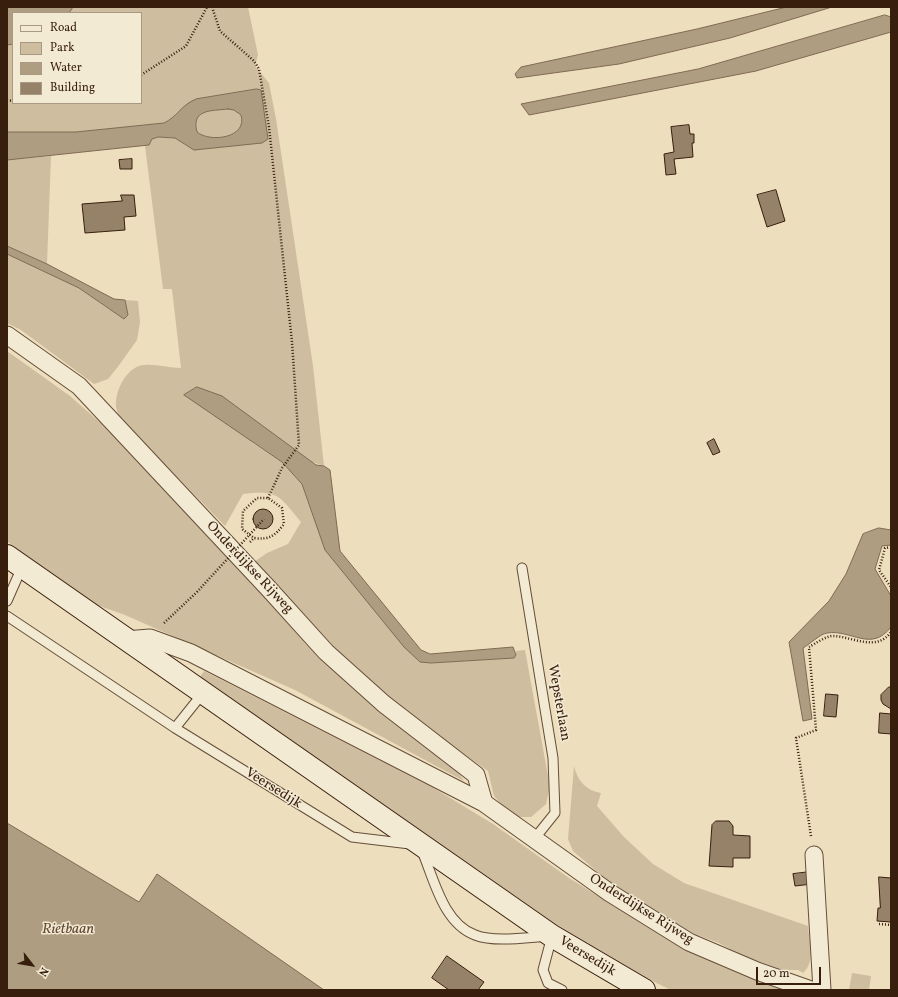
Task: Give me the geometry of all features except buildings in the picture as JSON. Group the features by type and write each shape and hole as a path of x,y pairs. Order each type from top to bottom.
{"main road":[{"name":"Veersedijk","path":"15,562 552,936 644,990"}],"street":[{"name":"Onderdijkse Rijweg","path":"7,335 79,386 326,652 384,704 476,775 484,803"},
{"name":"Onderdijkse Rijweg","path":"125,640 150,638 192,653 484,803 536,838 610,893 689,942 757,971 811,990"},
{"path":"814,855 822,990"}],"lane":[{"path":"7,601 15,562"},
{"name":"Wepsterlaan","path":"522,568 553,758 555,813 536,838"},
{"name":"Veersedijk","path":"7,616 175,728 352,837 420,845 446,908 455,921 475,935 494,938 552,936 543,970 548,983 562,990"},
{"path":"175,728 203,693"}],"path":[{"path":"142,74 186,46 207,7"},
{"path":"212,7 220,31 254,61 259,68 269,127 292,342 300,445 282,468 268,498"},
{"path":"257,498 268,498 282,508 284,524 276,536 264,540 254,538 242,529 243,511 257,498"},
{"path":"150,638 196,592 264,519"},
{"path":"240,558 246,547 254,538"},
{"path":"891,547 885,548 879,570 891,587"},
{"path":"814,855 796,738 816,730 809,647 832,635 868,644 887,637 891,632"},
{"path":"879,924 891,925"}],"green space":[{"path":"73,7 248,7 258,55 255,66 269,83 276,119 313,366 324,466 250,441 282,462 302,484 313,516 419,662 431,663 514,658 516,651 525,650 550,787 546,804 531,817 516,817 502,805 494,796 488,771 404,711 349,664 254,562 267,553 288,544 301,522 288,506 271,494 243,494 225,526 130,429 118,413 116,404 119,390 122,382 131,370 144,365 181,368 172,289 163,289 145,146 149,145 152,139 158,137 175,138 194,150 265,141 261,90 257,89 196,99 176,113 172,119 164,123 76,132 7,132 7,45 12,44 12,104 142,104 142,12 70,12"},
{"path":"228,109 234,110 241,115 242,123 239,129 234,133 218,138 203,135 197,132 196,124 200,115 209,111"},
{"path":"51,156 47,264 7,246 7,160"},
{"path":"7,254 79,288 124,319 128,315 125,300 138,301 140,322 137,340 108,379 94,384 21,330 7,323"},
{"path":"7,351 70,396 104,426 321,656 367,701 414,738 453,764 464,781 295,690 125,615 77,598 7,541"},
{"path":"204,671 432,787 493,824 569,878 675,944 744,975 786,990 671,990 642,976 569,933 200,677"},
{"path":"574,766 577,776 583,784 591,790 601,793 597,806 624,837 653,864 684,883 808,926 811,957 807,968 803,973 798,970 783,970 741,955 719,943 681,929 628,898 573,851 568,839"},
{"path":"852,973 871,976 869,990 849,990"}],"water":[{"path":"7,7 73,7 70,12 12,12 12,44 7,45"},
{"path":"787,7 832,7 730,38 619,64 517,78 515,74 521,67 697,29"},
{"path":"885,15 891,17 891,32 756,71 529,115 521,104 698,69"},
{"path":"257,89 261,90 268,139 262,143 194,150 175,138 158,137 152,139 149,145 7,160 7,132 76,132 164,123 172,118 186,104 196,99","holes":["228,109 234,110 241,115 242,123 239,129 234,133 218,138 210,137 197,132 196,124 200,115 209,111"]},
{"path":"7,246 47,264 114,299 125,300 128,315 124,319 79,288 7,254"},
{"path":"197,387 222,396 316,465 324,466 330,470 340,551 421,650 430,654 513,647 516,655 514,658 431,663 420,662 404,647 325,550 302,484 282,462 184,395"},
{"path":"879,528 891,530 891,545 882,546 875,569 891,596 891,627 883,635 868,639 844,634 827,633 818,637 803,648 812,719 803,721 789,642 829,601 846,574 863,534"},
{"name":"Rietbaan","path":"7,823 139,902 157,874 324,990 7,990"}]}
